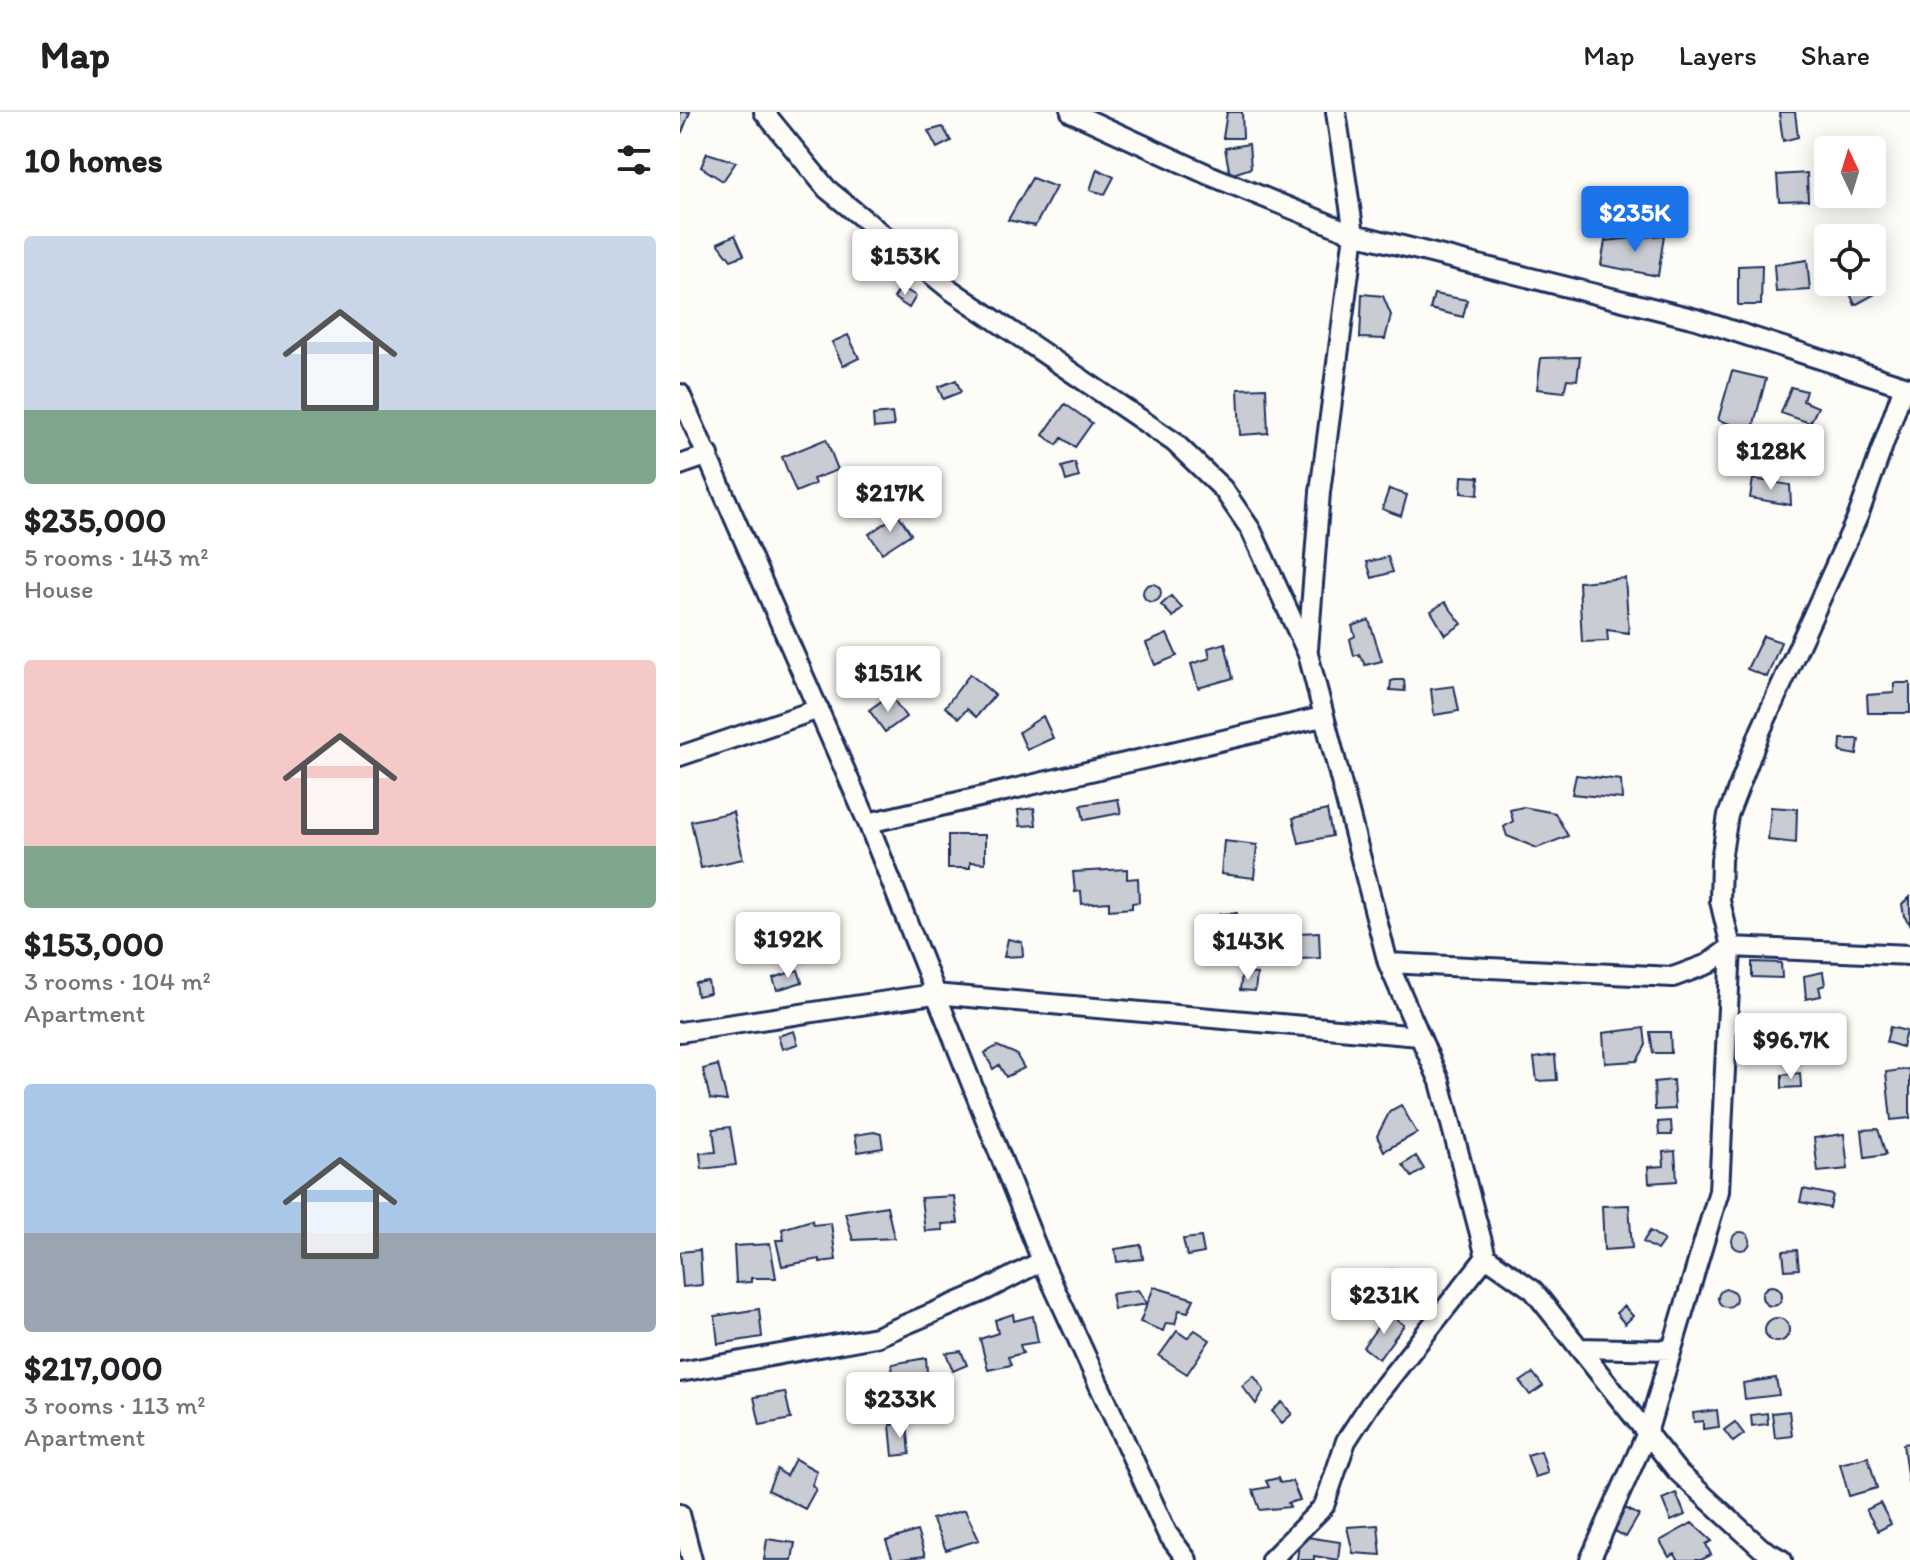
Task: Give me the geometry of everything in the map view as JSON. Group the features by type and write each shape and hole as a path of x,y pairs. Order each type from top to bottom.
{"street":[{"path":"764,112 827,189 948,288 1174,442 1223,489 1251,530 1308,654 1388,963 1440,1082 1486,1257 1533,1290 1677,1471 1761,1548 1782,1560"},
{"path":"1071,112 1209,175 1354,234 1696,319 1907,387 1858,516 1760,732 1728,815 1721,860 1720,901 1731,947 1719,1191 1647,1433 1590,1560"},
{"path":"1308,654 1318,506 1354,234 1336,112"},
{"path":"680,394 868,823 1042,1261 1167,1533 1187,1560"},
{"path":"680,465 709,455"},
{"path":"680,756 819,709"},
{"path":"868,823 1322,717"},
{"path":"1388,963 1673,977 1708,964 1731,947 1910,955"},
{"path":"680,1032 934,994 1419,1036"},
{"path":"1271,1560 1324,1506 1346,1441 1372,1401 1486,1257"},
{"path":"680,1372 876,1337 982,1292 1042,1261"},
{"path":"1579,1348 1671,1350"},
{"path":"680,1514 692,1560"}],"building":[{"path":"680,112 690,112 682,132 680,131"},
{"path":"1227,112 1242,112 1243,138 1223,138"},
{"path":"1779,112 1795,112 1798,137 1783,141"},
{"path":"943,127 951,141 937,148 928,131"},
{"path":"1249,144 1251,168 1230,175 1225,148"},
{"path":"707,153 736,162 723,181 701,167"},
{"path":"1097,169 1114,177 1105,194 1090,190"},
{"path":"1807,173 1808,200 1779,201 1777,175"},
{"path":"1032,178 1056,187 1035,226 1008,220"},
{"path":"735,235 744,255 731,260 718,243"},
{"path":"1664,235 1658,276 1601,265 1605,241"},
{"path":"1807,260 1810,290 1776,292 1774,265"},
{"path":"1762,265 1761,305 1738,305 1738,266"},
{"path":"901,287 916,296 909,308 894,298"},
{"path":"1362,294 1383,296 1391,315 1385,339 1360,338"},
{"path":"1434,294 1467,300 1463,317 1430,309"},
{"path":"1851,296 1872,296 1855,305"},
{"path":"848,335 859,358 843,366 832,342"},
{"path":"1580,357 1577,380 1567,379 1564,392 1537,389 1541,358"},
{"path":"1732,371 1766,379 1752,431 1718,420"},
{"path":"956,380 961,392 943,399 938,387"},
{"path":"1791,387 1806,391 1803,401 1818,407 1810,423 1781,413"},
{"path":"1266,388 1268,433 1240,435 1238,389"},
{"path":"1065,404 1092,423 1075,447 1062,438 1057,445 1043,435"},
{"path":"892,413 894,426 874,428 873,415"},
{"path":"826,439 838,470 813,479 815,484 796,492 782,457"},
{"path":"1075,463 1079,477 1066,481 1062,467"},
{"path":"1462,476 1479,477 1478,495 1461,493"},
{"path":"1753,479 1790,485 1791,505 1750,498"},
{"path":"1389,489 1407,495 1401,516 1382,509"},
{"path":"898,514 911,534 882,553 869,534"},
{"path":"1388,557 1393,572 1372,578 1367,562"},
{"path":"1625,578 1629,633 1607,630 1608,641 1582,642 1579,582"},
{"path":"1152,584 1161,593 1152,602 1143,593"},
{"path":"1171,596 1182,608 1173,617 1161,605"},
{"path":"1445,602 1462,624 1445,635 1431,611"},
{"path":"1369,620 1382,661 1365,665 1359,654 1354,656 1350,639 1355,636 1352,626"},
{"path":"1167,634 1177,656 1155,665 1146,643"},
{"path":"1763,636 1781,642 1767,677 1747,669"},
{"path":"1225,643 1233,678 1198,688 1191,664 1210,658 1208,648"},
{"path":"970,674 995,695 976,717 967,709 959,718 945,707"},
{"path":"1404,680 1405,691 1390,690 1391,681"},
{"path":"1894,683 1910,683 1910,713 1868,713 1867,695 1894,693"},
{"path":"1454,686 1459,711 1434,715 1431,689"},
{"path":"890,695 906,717 885,732 869,710"},
{"path":"1043,716 1053,738 1027,750 1019,732"},
{"path":"1841,739 1859,739 1857,755 1840,752"},
{"path":"1576,775 1621,780 1622,799 1572,794"},
{"path":"1118,799 1121,813 1084,820 1081,805"},
{"path":"1523,807 1555,813 1568,836 1537,848 1507,836 1504,827 1513,821 1510,810"},
{"path":"1771,807 1797,809 1796,843 1768,840"},
{"path":"1034,808 1036,825 1020,826 1018,810"},
{"path":"1327,810 1332,836 1299,843 1293,818"},
{"path":"733,812 743,859 701,868 691,821"},
{"path":"948,835 985,835 985,863 970,862 970,868 948,868"},
{"path":"1224,841 1257,845 1254,878 1221,874"},
{"path":"1127,869 1127,879 1138,878 1139,902 1132,903 1132,908 1109,910 1109,902 1082,904 1081,891 1075,892 1073,872"},
{"path":"1910,897 1910,924 1904,916 1902,904"},
{"path":"1237,913 1238,928 1222,929 1220,914"},
{"path":"777,920 780,932 756,939 755,927"},
{"path":"1319,932 1320,958 1277,960 1276,934"},
{"path":"1008,939 1022,942 1023,956 1004,957"},
{"path":"1752,962 1781,963 1782,978 1752,977"},
{"path":"798,970 802,982 777,990 773,978"},
{"path":"1823,972 1825,985 1819,987 1821,996 1806,999 1804,976"},
{"path":"1242,973 1257,974 1255,991 1240,990"},
{"path":"708,981 710,993 697,996 695,983"},
{"path":"1890,1027 1906,1031 1902,1047 1886,1042"},
{"path":"1644,1028 1646,1045 1637,1061 1605,1063 1603,1033"},
{"path":"794,1031 798,1044 782,1049 778,1036"},
{"path":"1650,1032 1670,1032 1671,1053 1653,1053"},
{"path":"997,1046 1016,1054 1024,1068 1006,1077 999,1065 993,1069 985,1053"},
{"path":"1555,1055 1557,1080 1537,1081 1534,1058"},
{"path":"718,1065 727,1101 710,1099 703,1069"},
{"path":"1910,1069 1910,1118 1891,1120 1886,1072"},
{"path":"1800,1073 1801,1087 1782,1088 1782,1075"},
{"path":"1673,1080 1675,1109 1655,1110 1654,1082"},
{"path":"1401,1105 1417,1133 1384,1151 1377,1136 1390,1111"},
{"path":"1671,1121 1672,1135 1659,1135 1658,1122"},
{"path":"730,1127 736,1165 702,1169 700,1153 716,1152 713,1129"},
{"path":"1878,1129 1886,1155 1865,1158 1862,1130"},
{"path":"881,1134 883,1148 858,1152 855,1135"},
{"path":"1844,1134 1848,1169 1818,1172 1814,1138"},
{"path":"1675,1151 1677,1181 1649,1183 1648,1167 1664,1166 1663,1152"},
{"path":"1416,1156 1424,1169 1412,1177 1403,1165"},
{"path":"1803,1189 1833,1195 1830,1208 1800,1202"},
{"path":"954,1196 958,1223 942,1224 943,1230 925,1231 921,1198"},
{"path":"1629,1205 1632,1248 1604,1250 1602,1206"},
{"path":"887,1206 894,1238 853,1240 845,1213"},
{"path":"812,1220 813,1225 831,1223 836,1260 820,1262 820,1259 782,1266 776,1240 784,1240 782,1229"},
{"path":"1650,1231 1664,1240 1657,1250 1643,1242"},
{"path":"1741,1232 1750,1241 1741,1250 1732,1241"},
{"path":"1201,1237 1204,1253 1187,1256 1183,1239"},
{"path":"770,1244 776,1278 751,1278 751,1282 736,1283 734,1246"},
{"path":"1141,1245 1143,1259 1117,1262 1115,1249"},
{"path":"700,1250 702,1285 683,1287 680,1252"},
{"path":"1797,1250 1799,1269 1785,1270 1783,1251"},
{"path":"1392,1269 1407,1279 1389,1310 1373,1301"},
{"path":"1772,1286 1779,1289 1782,1296 1779,1303 1772,1306 1765,1303 1762,1296 1765,1289"},
{"path":"1154,1287 1194,1299 1188,1312 1179,1310 1175,1324 1166,1323 1163,1331 1140,1322"},
{"path":"1723,1289 1731,1289 1736,1298 1734,1305 1723,1307 1718,1302 1718,1294"},
{"path":"1138,1290 1147,1304 1114,1309 1111,1294"},
{"path":"1624,1306 1633,1316 1625,1324 1616,1313"},
{"path":"759,1309 762,1337 718,1344 715,1316"},
{"path":"1388,1313 1404,1325 1379,1359 1363,1347"},
{"path":"1013,1314 1014,1321 1033,1316 1038,1342 1020,1345 1023,1353 1008,1357 1011,1365 988,1370 980,1339 998,1333 995,1320"},
{"path":"1777,1318 1785,1322 1789,1330 1785,1338 1777,1342 1769,1338 1765,1330 1769,1322"},
{"path":"1195,1330 1210,1340 1187,1374 1159,1356 1177,1331 1187,1338"},
{"path":"961,1351 967,1365 953,1371 946,1353"},
{"path":"926,1358 930,1411 896,1414 892,1364"},
{"path":"1533,1373 1543,1386 1530,1395 1520,1382"},
{"path":"1254,1376 1264,1390 1256,1404 1242,1386"},
{"path":"1776,1378 1779,1395 1745,1399 1743,1383"},
{"path":"785,1392 791,1419 760,1425 754,1397"},
{"path":"1282,1402 1292,1414 1282,1423 1272,1411"},
{"path":"1717,1410 1719,1427 1703,1429 1703,1421 1694,1422 1693,1413"},
{"path":"1789,1411 1792,1436 1775,1438 1772,1413"},
{"path":"1767,1413 1768,1424 1752,1426 1751,1415"},
{"path":"1735,1422 1744,1434 1733,1442 1724,1430"},
{"path":"907,1423 910,1454 893,1456 890,1425"},
{"path":"1910,1443 1910,1482 1908,1482 1903,1444"},
{"path":"1541,1451 1548,1473 1535,1477 1527,1455"},
{"path":"1868,1457 1877,1488 1849,1496 1840,1464"},
{"path":"795,1459 817,1471 812,1485 816,1489 805,1509 768,1490 777,1469 786,1476"},
{"path":"1278,1478 1280,1483 1292,1481 1300,1500 1288,1503 1290,1507 1260,1510 1253,1490 1269,1487 1266,1481"},
{"path":"1676,1493 1685,1515 1671,1521 1662,1499"},
{"path":"1880,1503 1891,1524 1878,1531 1866,1510"},
{"path":"1623,1507 1639,1515 1626,1537 1611,1529"},
{"path":"965,1510 979,1540 946,1550 932,1519"},
{"path":"1692,1523 1712,1541 1706,1544 1711,1555 1701,1560 1678,1560 1675,1554 1669,1557 1660,1541"},
{"path":"1378,1525 1381,1555 1353,1553 1347,1527"},
{"path":"917,1531 925,1556 893,1560 886,1541"},
{"path":"1300,1536 1340,1542 1338,1560 1314,1556 1314,1560 1297,1560"},
{"path":"767,1539 795,1543 792,1560 764,1560"}]}
